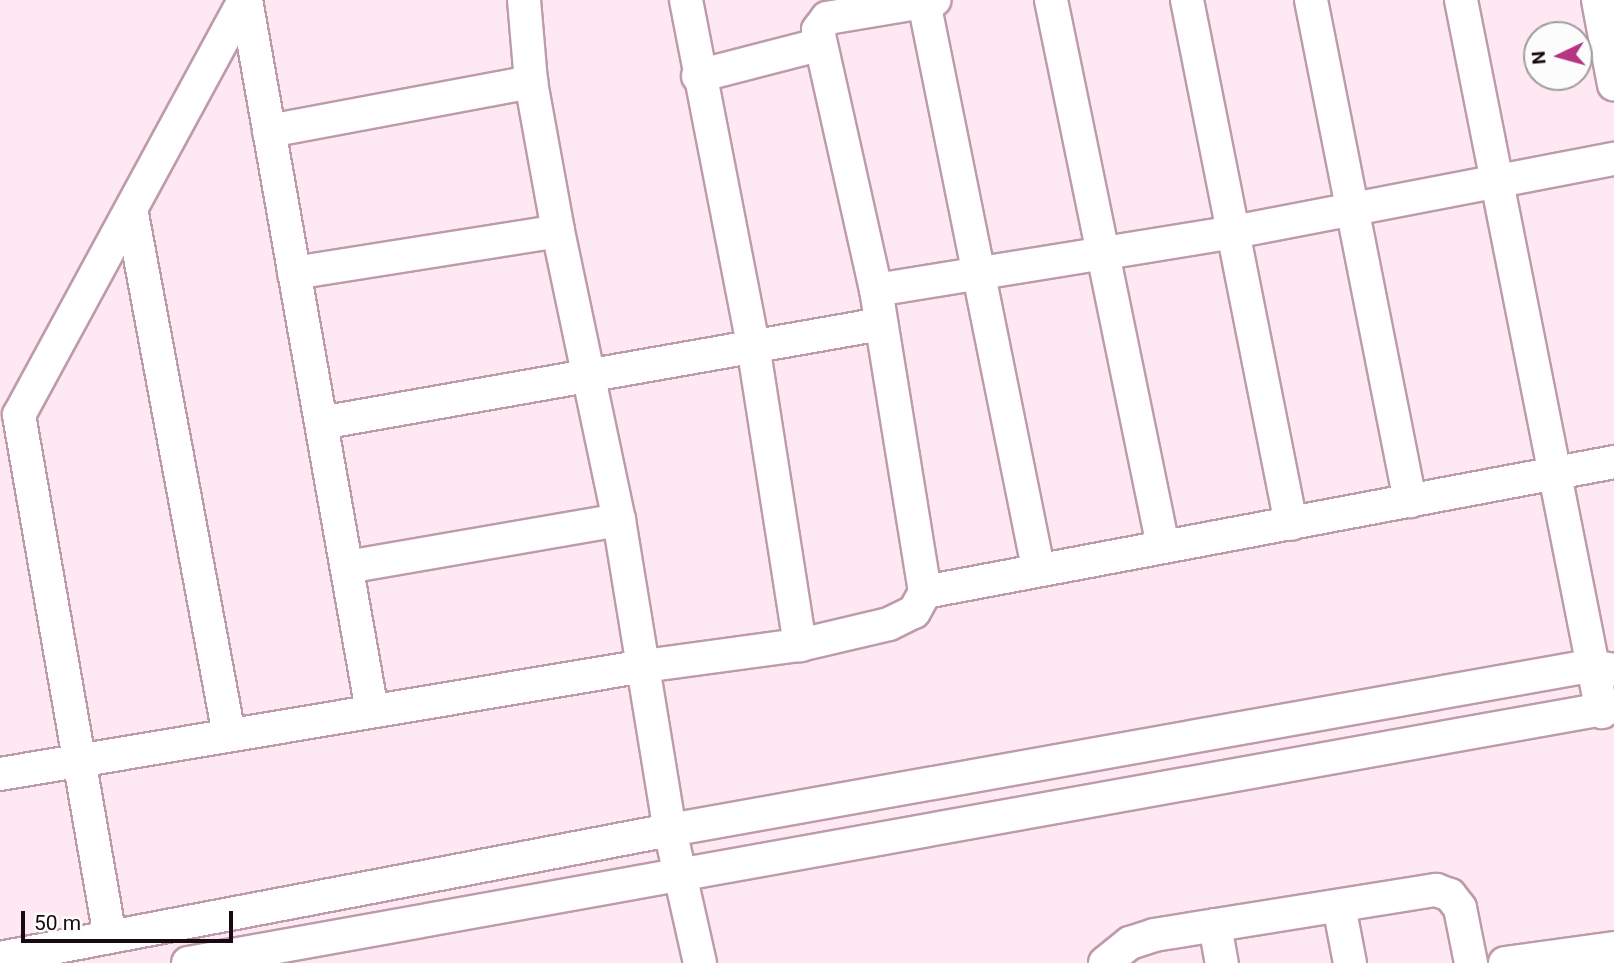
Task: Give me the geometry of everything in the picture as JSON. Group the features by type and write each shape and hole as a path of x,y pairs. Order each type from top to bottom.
{"street":[{"path":"245,0 372,711"},
{"path":"110,937 19,415 132,214 245,0"},
{"path":"524,0 531,82 558,231 619,520 670,830 700,963"},
{"path":"686,0 698,76 753,345 800,645"},
{"path":"1051,0 1163,546"},
{"path":"1187,0 1291,524"},
{"path":"1311,0 1349,212 1410,501"},
{"path":"188,963 679,878 1608,709 1601,668 1553,472 1494,182 1461,0"},
{"path":"1598,0 1614,85"},
{"path":"0,774 644,666 800,645 889,625 914,612 925,592 876,290 818,45 818,30 827,18 929,1 977,276 1038,568"},
{"path":"698,76 818,45"},
{"path":"270,131 531,82"},
{"path":"876,290 977,276 1349,212 1614,159"},
{"path":"132,214 229,736"},
{"path":"295,273 558,231"},
{"path":"321,423 881,324"},
{"path":"925,592 1038,568 1291,524 1614,462"},
{"path":"347,567 619,520"},
{"path":"0,958 72,954 110,937 670,830 1601,668"},
{"path":"1105,963 1130,943 1215,925 1437,890 1450,895 1460,908 1471,963"},
{"path":"1339,906 1350,963"},
{"path":"1215,925 1222,963"},
{"path":"1505,963 1600,954"}]}
